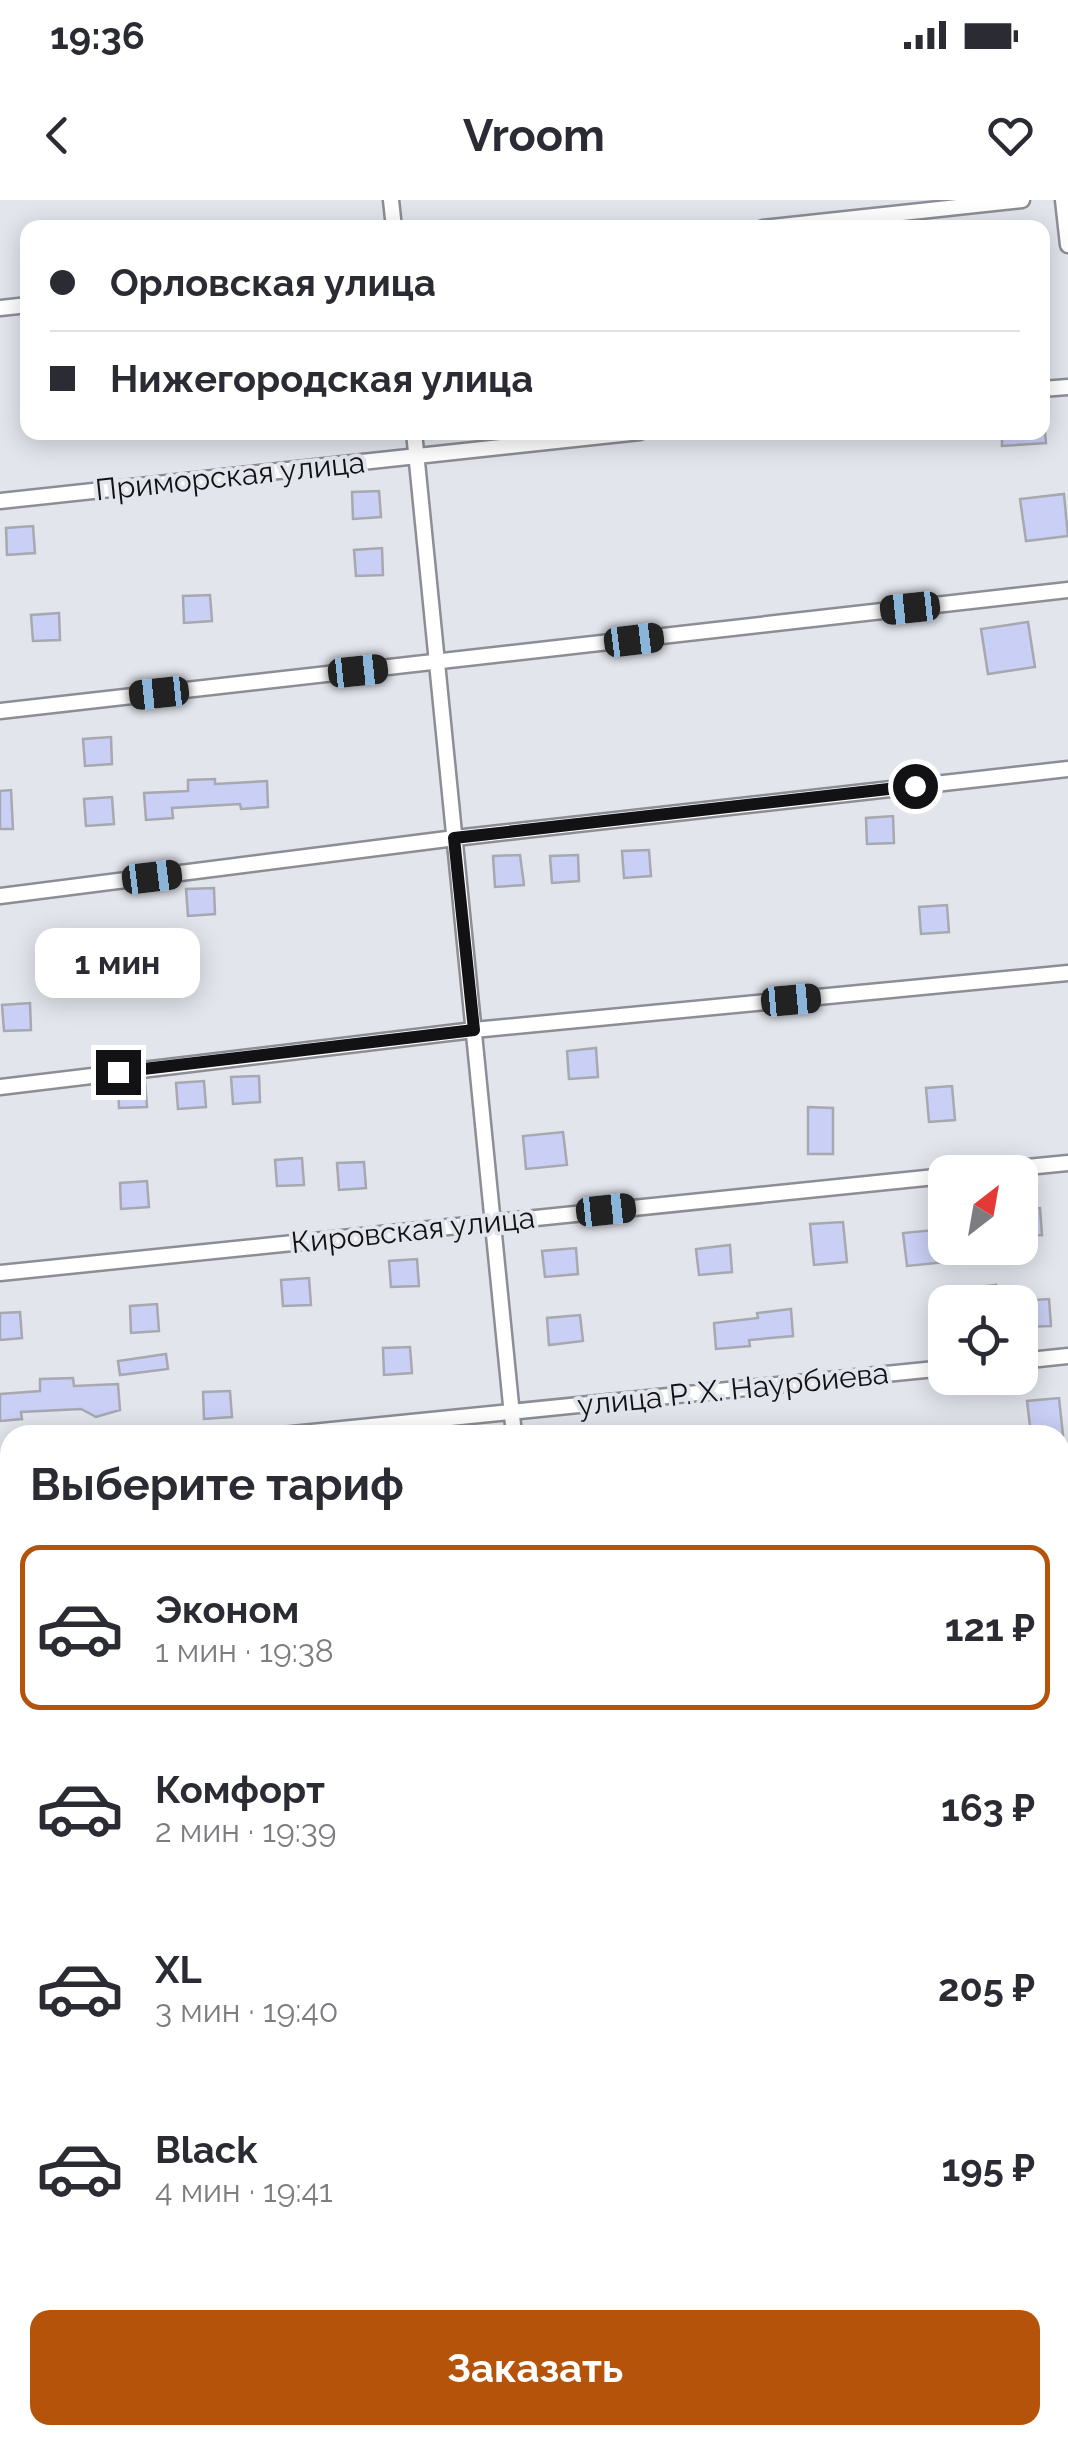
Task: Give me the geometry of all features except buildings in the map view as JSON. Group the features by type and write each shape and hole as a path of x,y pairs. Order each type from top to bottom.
{"street":[{"path":"837,220 1022,200"},
{"path":"1063,200 1068,245"},
{"path":"415,440 513,1425"},
{"name":"Приморская улица","path":"0,501 565,440"},
{"path":"0,711 1068,590"},
{"path":"0,896 454,838 1068,769"},
{"path":"0,1086 474,1030 1068,973"},
{"path":"1038,1166 1068,1163"},
{"name":"Кировская улица","path":"0,1273 928,1178"},
{"path":"1038,1359 1068,1356"},
{"name":"улица Р. Х. Наурбиева","path":"374,1425 928,1370"}],"route":[{"path":"118,1072 474,1030 454,838 915,786"}]}
